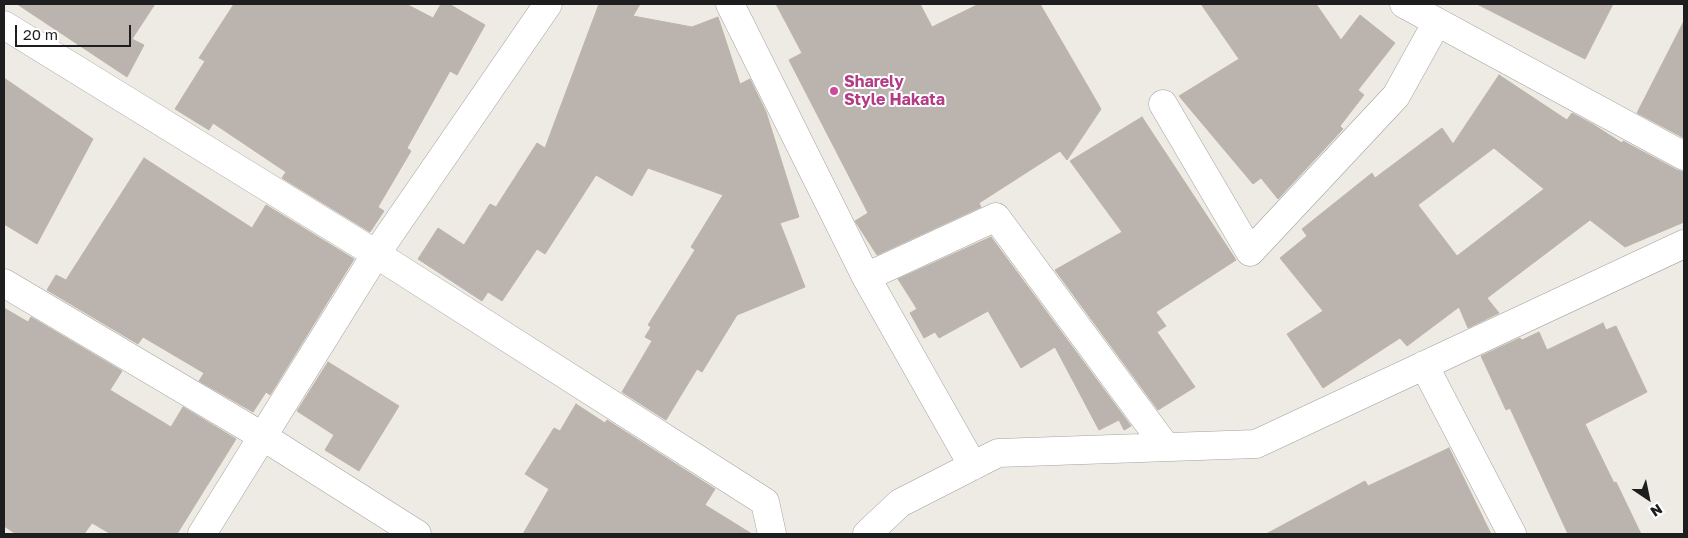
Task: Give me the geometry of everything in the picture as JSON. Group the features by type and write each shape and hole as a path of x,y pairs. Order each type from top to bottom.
{"street":[{"path":"202,534 376,254 548,4"},
{"path":"730,4 866,277 974,466"},
{"path":"1404,4 1684,156"},
{"path":"1163,104 1250,252 1396,96 1437,22"},
{"path":"4,25 376,254 765,502 772,534"},
{"path":"866,277 996,217 1166,447"},
{"path":"867,534 900,503 998,453 1256,444 1684,244"},
{"path":"4,284 262,436 417,534"},
{"path":"1424,365 1512,534"}],"building":[{"path":"17,4 155,4 132,39 144,45 127,77"},
{"path":"234,4 406,4 433,18 441,4 449,4 485,25 457,75 450,71 407,148 411,151 378,207 384,211 370,232 282,178 286,172 213,123 209,130 175,109 205,61 199,58"},
{"path":"599,4 640,4 633,16 692,27 718,17 740,84 750,79 766,112 799,217 780,223 805,287 737,315 702,372 697,369 666,420 622,392 652,341 645,337 651,327 648,325 695,250 691,247 723,195 648,168 632,196 596,175 545,254 537,249 502,301 488,292 482,301 418,259 438,228 464,245 490,204 496,207 537,143 545,148"},
{"path":"776,4 920,4 932,27 979,4 1040,4 1101,109 1067,160 1060,151 979,203 981,207 877,255 855,221 868,213 789,60 802,53"},
{"path":"1201,4 1316,4 1341,40 1360,15 1395,43 1358,90 1364,95 1340,126 1343,129 1278,199 1261,178 1253,184 1179,96 1239,59"},
{"path":"1477,4 1613,4 1585,59"},
{"path":"1684,21 1684,138 1637,113"},
{"path":"1499,75 1567,120 1572,113 1622,143 1623,141 1684,172 1684,222 1625,247 1590,220 1487,298 1499,313 1468,328 1459,307 1407,346 1400,338 1323,388 1287,334 1323,311 1280,258 1307,236 1302,229 1372,173 1375,178 1442,128 1453,144","holes":["1494,148 1544,189 1457,256 1418,205"]},
{"path":"4,78 93,139 37,244 4,224"},
{"path":"1142,117 1236,260 1156,312 1166,326 1157,332 1195,387 1158,410 1055,270 1122,232 1070,161"},
{"path":"144,158 252,228 266,205 354,259 270,395 266,392 253,412 199,381 204,373 143,337 138,344 47,290 56,275 66,280"},
{"path":"991,237 1131,426 1124,430 1119,420 1099,430 1055,347 1021,368 988,311 939,338 935,332 924,338 910,313 917,309 898,279"},
{"path":"4,308 28,322 31,317 122,371 110,390 171,427 183,407 236,439 177,534 111,534 92,523 84,534 16,534 4,526"},
{"path":"1603,323 1606,330 1616,326 1647,392 1585,424 1641,534 1568,534 1510,408 1506,410 1481,356 1520,338 1522,340 1539,332 1547,350"},
{"path":"328,362 399,406 359,471 325,450 334,435 297,411"},
{"path":"576,404 605,423 607,420 715,489 705,505 752,534 523,534 549,489 525,474 554,428 560,431"},
{"path":"1449,448 1491,534 1266,534 1365,481 1368,486"}],"place":[{"name":"Sharely Style Hakata","path":"834,91"}]}
